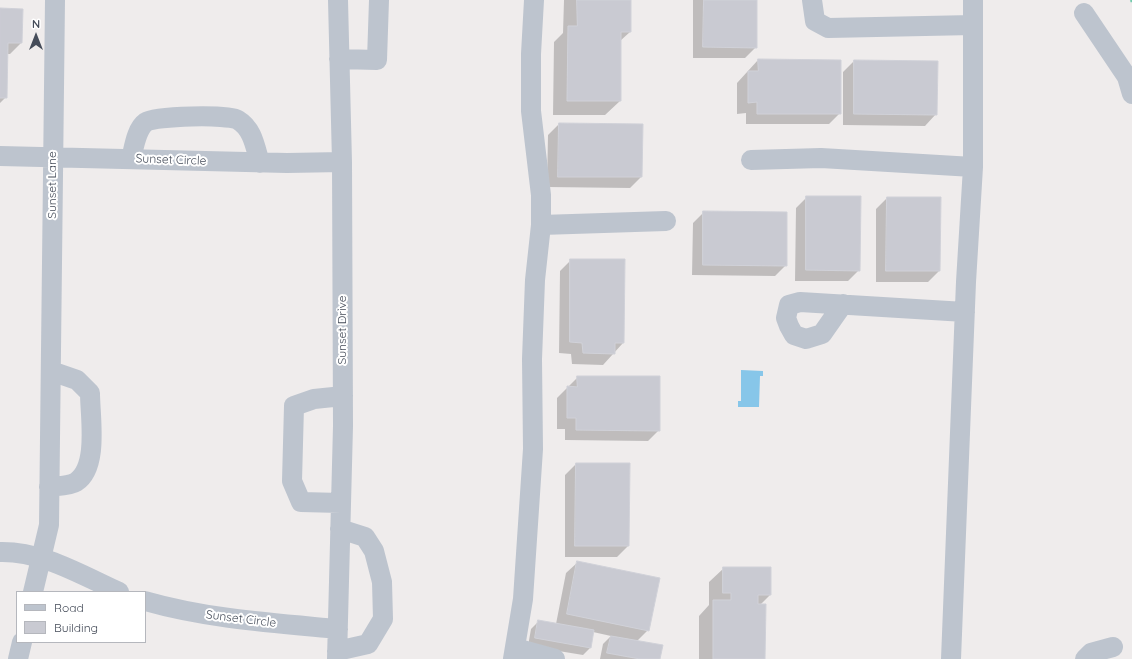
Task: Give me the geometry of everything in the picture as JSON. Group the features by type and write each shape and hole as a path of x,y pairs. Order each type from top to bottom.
{"street":[{"name":"Sunset Lane","path":"33,591 49,525 52,157 55,0"},
{"name":"Sunset Drive","path":"337,655 343,396 342,162 338,0"},
{"path":"339,59 377,60 379,0"},
{"path":"534,0 531,54 531,111 541,195 541,225 535,280 532,359 533,449 523,599 514,654 555,659"},
{"path":"812,0 811,4 814,21 828,28 973,25"},
{"path":"951,659 965,312 973,167 973,0"},
{"path":"1084,13 1127,77 1132,94"},
{"path":"132,159 139,133 146,122 159,118 204,116 237,119 250,132 260,162"},
{"name":"Sunset Circle","path":"0,156 260,162 342,162"},
{"path":"751,160 821,158 973,167"},
{"path":"541,225 666,221"},
{"path":"842,304 965,312"},
{"path":"49,487 76,482 85,474 92,456 90,393 76,380 51,371"},
{"path":"341,503 301,502 292,481 294,406 314,399 343,396"},
{"path":"337,655 368,644 383,619 382,582 374,551 365,537 340,529"},
{"path":"0,552 17,551 41,557 117,591"},
{"name":"Sunset Circle","path":"146,602 175,610 251,621 338,629"},
{"path":"18,659 22,643"},
{"path":"1085,659 1091,653 1113,647"}],"water":[{"path":"741,370 763,371 763,376 760,376 759,407 738,407 738,401 741,401"}],"building":[{"path":"577,0 631,0 631,32 621,32 621,101 567,101 568,26 577,26"},
{"path":"704,0 757,0 757,48 703,47"},
{"path":"0,8 23,9 22,43 8,43 7,98 0,98"},
{"path":"758,59 841,60 841,114 757,114 757,102 748,103 748,71 758,71"},
{"path":"854,60 938,61 937,115 854,114"},
{"path":"559,123 643,124 642,177 558,177"},
{"path":"806,196 861,196 860,271 806,270"},
{"path":"887,197 941,197 940,271 886,271"},
{"path":"703,211 787,212 787,266 703,265"},
{"path":"570,259 625,259 624,343 615,343 615,354 583,353 582,343 570,342"},
{"path":"577,376 660,376 660,431 576,430 576,418 567,418 567,386 577,387"},
{"path":"576,463 630,463 629,546 575,546"},
{"path":"577,561 660,578 649,631 567,614"},
{"path":"723,567 771,567 771,595 758,595 758,604 766,604 765,659 713,659 713,600 731,600 731,593 723,593"},
{"path":"538,620 594,630 591,648 535,638"},
{"path":"611,636 663,645 660,659 640,659 607,653"}]}
